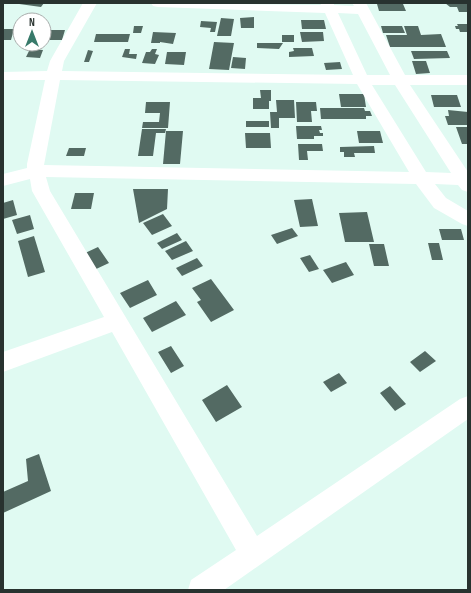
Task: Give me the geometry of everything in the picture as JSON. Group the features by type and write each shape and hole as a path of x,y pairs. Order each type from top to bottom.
{"street":[{"path":"90,3 57,61 53,75 35,164 41,191 253,554"},
{"path":"158,3 361,6 400,80 466,181"},
{"path":"328,6 362,80 421,178 440,203 468,219"},
{"path":"3,76 53,75 362,80 468,80"},
{"path":"3,180 37,171 421,178 466,181"},
{"path":"3,362 117,321"},
{"path":"201,590 468,406"}],"building":[{"path":"12,3 44,3 41,7"},
{"path":"381,3 403,4 406,11 379,11 377,4 382,4"},
{"path":"445,3 468,3 468,12 459,12 457,7 450,7"},
{"path":"254,17 254,28 241,28 240,18"},
{"path":"221,18 234,19 231,36 217,36"},
{"path":"301,20 324,20 326,29 302,29"},
{"path":"201,21 217,22 215,32 210,32 211,28 200,27"},
{"path":"457,24 468,24 468,32 460,32 459,29 456,29 455,26 458,26"},
{"path":"134,26 143,26 141,33 133,33"},
{"path":"381,26 402,26 405,33 383,33"},
{"path":"404,26 418,26 421,35 441,34 446,47 390,47 386,35 407,35"},
{"path":"3,29 12,29 11,40 3,40"},
{"path":"52,30 65,30 62,40 52,40"},
{"path":"153,32 176,33 173,44 160,42 151,43"},
{"path":"300,32 323,32 324,41 302,42"},
{"path":"96,34 130,34 128,42 94,42"},
{"path":"282,35 294,35 294,42 282,42"},
{"path":"214,42 234,43 229,70 209,69"},
{"path":"257,43 283,43 279,49 257,48"},
{"path":"293,48 312,48 314,56 289,57 289,52 294,51"},
{"path":"125,49 130,49 129,54 137,54 136,59 122,57"},
{"path":"152,49 157,49 155,54 159,55 155,64 142,63 146,52 150,52"},
{"path":"88,50 93,51 89,62 84,62"},
{"path":"411,51 447,51 450,58 414,59"},
{"path":"28,52 42,52 40,58 26,57"},
{"path":"167,52 186,52 184,65 165,64"},
{"path":"233,57 246,58 245,69 231,68"},
{"path":"412,61 426,61 430,73 416,74"},
{"path":"340,62 342,69 326,70 324,63"},
{"path":"260,90 271,90 269,109 253,109 253,98 261,98"},
{"path":"339,94 364,94 366,107 341,107"},
{"path":"431,95 457,95 461,107 434,107"},
{"path":"276,100 294,100 295,118 279,118 279,128 271,128 270,112 277,112"},
{"path":"146,102 170,102 168,128 142,128 143,122 159,122 160,113 145,113"},
{"path":"296,102 316,102 317,111 311,111 312,122 297,122"},
{"path":"320,108 364,108 365,111 370,111 372,116 366,116 366,119 321,119"},
{"path":"448,110 468,112 468,125 448,125 445,116 449,116"},
{"path":"246,121 269,121 269,127 246,127"},
{"path":"296,126 321,126 322,130 319,130 320,133 323,133 323,136 314,136 314,139 297,139"},
{"path":"456,127 468,127 468,144 462,144"},
{"path":"142,129 166,129 165,133 156,133 153,156 138,156"},
{"path":"166,131 183,131 180,164 163,164"},
{"path":"357,131 380,131 383,143 359,143"},
{"path":"245,133 270,133 271,148 246,148"},
{"path":"298,144 322,144 323,151 307,151 308,160 299,160"},
{"path":"374,146 375,153 354,153 355,157 344,157 344,152 340,152 340,147"},
{"path":"69,148 86,148 84,156 66,156"},
{"path":"133,189 168,189 167,209 139,223"},
{"path":"75,193 94,193 91,209 71,209"},
{"path":"312,199 318,226 300,227 294,200"},
{"path":"13,200 17,215 3,219 3,203"},
{"path":"367,212 374,242 345,242 339,213"},
{"path":"163,214 172,226 152,235 143,223"},
{"path":"30,215 34,229 17,234 12,220"},
{"path":"292,228 298,236 277,244 271,235"},
{"path":"439,229 461,229 464,240 442,240"},
{"path":"177,233 182,240 162,249 157,243"},
{"path":"34,236 45,272 28,277 18,241"},
{"path":"186,241 193,251 172,260 165,251"},
{"path":"428,243 439,243 443,260 432,260"},
{"path":"369,244 384,244 389,266 374,266"},
{"path":"98,247 109,263 94,270 83,254"},
{"path":"310,255 319,269 309,272 300,258"},
{"path":"197,258 203,266 182,276 176,268"},
{"path":"346,262 354,275 332,283 323,270"},
{"path":"211,279 234,310 211,322 197,302 201,300 192,288"},
{"path":"148,280 157,295 130,308 120,293"},
{"path":"176,301 186,315 152,332 143,318"},
{"path":"171,346 184,366 171,373 158,352"},
{"path":"425,351 436,361 420,372 410,362"},
{"path":"339,373 347,383 331,392 323,382"},
{"path":"227,385 242,407 216,422 202,400"},
{"path":"390,386 406,404 395,411 380,393"},
{"path":"39,454 51,491 3,513 3,492 28,481 26,459"}]}
